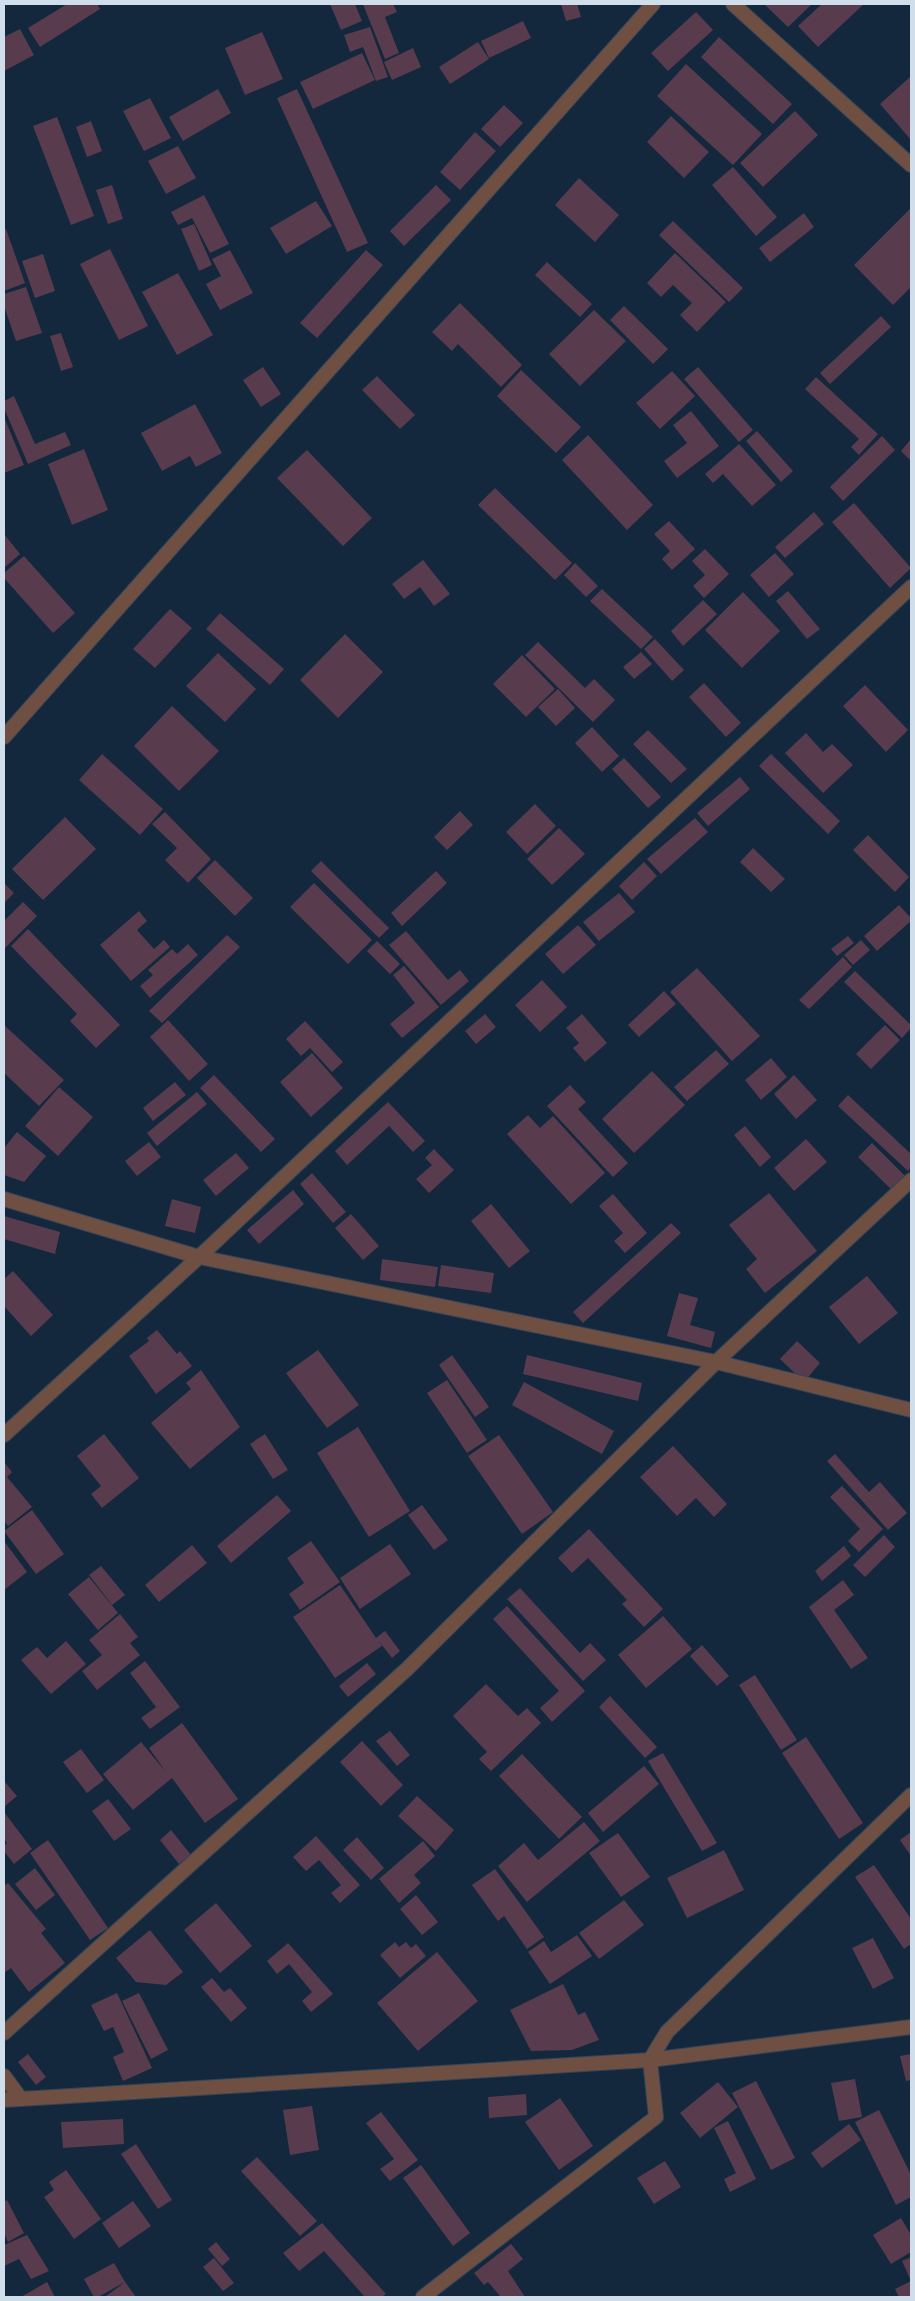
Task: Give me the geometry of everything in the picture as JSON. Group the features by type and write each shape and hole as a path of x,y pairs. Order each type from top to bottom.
{"street":[{"path":"4,737 653,4"},
{"path":"733,4 911,165"},
{"path":"4,1435 199,1257 911,587"},
{"path":"4,2033 407,1669 716,1362 911,1180"},
{"path":"4,1199 199,1257 716,1362 911,1410"},
{"path":"423,2297 656,2117 650,2060 667,2032 911,1795"},
{"path":"4,2100 650,2060 911,2027"},
{"path":"4,2076 21,2099"}],"building":[{"path":"67,4 97,4 100,9 40,47 28,28"},
{"path":"330,4 355,4 362,21 341,30"},
{"path":"363,4 393,4 397,12 385,17 399,53 385,59"},
{"path":"561,4 577,4 581,17 566,21"},
{"path":"764,4 812,4 788,27"},
{"path":"822,4 864,4 818,47 798,26"},
{"path":"696,12 713,30 668,71 651,53"},
{"path":"523,21 531,38 489,58 481,41"},
{"path":"370,27 388,77 376,81 363,47 350,52 344,35"},
{"path":"20,29 34,55 4,71 4,37"},
{"path":"262,32 283,79 245,95 225,48"},
{"path":"719,37 792,104 773,124 701,57"},
{"path":"478,42 489,59 450,84 439,67"},
{"path":"413,48 421,67 392,80 384,62"},
{"path":"362,53 375,80 313,109 300,82"},
{"path":"686,64 762,134 733,165 657,96"},
{"path":"910,77 911,79 911,140 880,104"},
{"path":"218,89 231,113 183,141 169,117"},
{"path":"297,89 368,243 347,252 277,98"},
{"path":"150,98 171,138 144,151 123,111"},
{"path":"504,105 523,123 500,147 481,129"},
{"path":"795,111 818,135 763,187 740,163"},
{"path":"671,116 709,152 684,178 647,142"},
{"path":"57,117 94,216 71,225 33,126"},
{"path":"91,121 102,151 87,157 76,127"},
{"path":"475,132 496,151 460,190 440,172"},
{"path":"178,146 196,178 166,194 148,161"},
{"path":"733,167 777,217 756,236 712,185"},
{"path":"579,178 619,215 595,242 555,205"},
{"path":"112,185 123,219 108,224 96,190"},
{"path":"436,185 451,200 404,246 390,231"},
{"path":"204,195 229,244 210,253 192,218 178,225 171,212"},
{"path":"316,201 332,226 286,254 270,228"},
{"path":"911,208 911,287 893,305 854,265"},
{"path":"804,213 814,227 770,262 759,248"},
{"path":"673,221 743,288 729,302 659,235"},
{"path":"194,224 212,265 199,271 181,229"},
{"path":"6,229 25,283 4,291 4,230"},
{"path":"110,249 148,326 119,340 80,264"},
{"path":"230,250 253,293 220,310 206,284 221,276 212,259"},
{"path":"366,250 383,265 317,338 300,323"},
{"path":"675,253 726,302 697,332 680,315 692,303 673,285 661,297 647,283"},
{"path":"43,254 55,291 35,298 22,261"},
{"path":"547,262 592,304 580,317 535,275"},
{"path":"178,273 213,335 177,355 142,292"},
{"path":"26,287 42,333 16,341 4,306 4,294"},
{"path":"460,303 522,365 501,387 458,344 452,351 432,332"},
{"path":"624,306 668,349 653,364 610,320"},
{"path":"594,310 626,341 580,386 549,354"},
{"path":"881,316 891,327 830,384 820,373"},
{"path":"61,333 73,367 61,371 50,336"},
{"path":"263,367 281,394 261,407 243,380"},
{"path":"698,367 753,430 739,442 684,379"},
{"path":"521,370 581,427 556,453 497,396"},
{"path":"672,371 695,396 660,429 636,403"},
{"path":"377,376 415,415 400,429 362,390"},
{"path":"816,377 878,434 859,455 851,447 859,439 805,389"},
{"path":"14,396 35,444 65,432 71,445 28,464 4,408 4,401"},
{"path":"195,404 222,453 196,467 190,456 162,471 141,433"},
{"path":"691,411 719,446 677,478 664,461 687,443 673,425"},
{"path":"4,417 24,465 4,473"},
{"path":"757,431 793,471 781,482 746,441"},
{"path":"588,435 653,505 627,530 562,460"},
{"path":"882,436 895,450 843,501 830,487"},
{"path":"911,439 911,461 901,451"},
{"path":"739,444 776,485 752,506 723,474 713,483 705,474"},
{"path":"84,449 108,510 72,525 48,464"},
{"path":"307,450 372,518 343,546 277,478"},
{"path":"495,488 572,563 555,580 478,505"},
{"path":"854,503 911,568 890,588 832,522"},
{"path":"814,512 824,524 785,558 775,547"},
{"path":"669,521 695,549 672,570 662,559 670,551 654,534"},
{"path":"4,534 20,554 4,568"},
{"path":"705,549 729,574 704,598 693,586 705,575 692,561"},
{"path":"775,553 794,574 769,597 750,575"},
{"path":"24,556 75,613 53,633 4,578 4,573"},
{"path":"423,560 450,594 434,606 420,587 404,599 392,584"},
{"path":"575,563 598,586 586,597 564,575"},
{"path":"602,589 653,637 641,649 590,601"},
{"path":"788,591 820,629 807,639 776,601"},
{"path":"743,592 780,631 742,668 705,630"},
{"path":"703,600 717,614 683,646 671,631"},
{"path":"170,609 192,628 155,668 133,649"},
{"path":"220,613 284,669 270,685 206,629"},
{"path":"345,634 383,672 338,718 300,680"},
{"path":"655,639 684,670 672,681 644,649"},
{"path":"538,642 585,688 594,679 615,700 593,722 525,655"},
{"path":"641,652 652,664 634,679 623,667"},
{"path":"218,653 256,689 225,722 186,686"},
{"path":"522,655 555,689 526,717 493,684"},
{"path":"704,683 741,723 726,737 689,697"},
{"path":"865,685 908,730 886,752 843,706"},
{"path":"558,689 575,708 556,726 538,707"},
{"path":"172,706 219,751 179,791 134,746"},
{"path":"592,727 619,756 602,772 575,743"},
{"path":"648,730 687,769 671,783 633,744"},
{"path":"806,733 823,752 832,744 853,765 823,793 785,753"},
{"path":"102,754 163,809 140,835 79,780"},
{"path":"771,754 840,821 828,834 759,766"},
{"path":"624,758 661,797 648,808 612,769"},
{"path":"740,777 750,789 708,826 697,813"},
{"path":"535,804 556,826 527,854 506,832"},
{"path":"460,811 473,825 447,850 434,837"},
{"path":"165,812 211,859 188,883 165,860 177,848 152,824"},
{"path":"65,817 96,849 43,900 12,869"},
{"path":"695,818 708,832 661,874 647,859"},
{"path":"559,828 585,854 552,885 527,859"},
{"path":"868,835 909,877 895,892 853,850"},
{"path":"753,848 785,879 771,892 740,862"},
{"path":"215,860 253,898 235,916 197,878"},
{"path":"321,861 389,928 379,938 311,871"},
{"path":"644,862 657,876 632,900 619,886"},
{"path":"436,871 447,883 402,926 391,913"},
{"path":"4,883 14,893 4,903"},
{"path":"314,883 372,940 348,964 290,907"},
{"path":"619,893 635,912 599,941 583,922"},
{"path":"23,902 37,916 4,949 4,921"},
{"path":"899,905 911,918 911,921 877,951 864,936"},
{"path":"139,911 147,921 137,930 154,949 164,940 170,947 131,981 100,945"},
{"path":"578,925 596,945 563,974 545,954"},
{"path":"28,929 120,1025 96,1048 70,1021 77,1014 11,946"},
{"path":"406,931 448,980 460,970 469,981 441,1005 389,945"},
{"path":"227,935 240,947 162,1023 149,1011"},
{"path":"848,936 854,943 837,956 831,949"},
{"path":"861,940 870,950 853,965 844,955"},
{"path":"377,941 400,964 390,974 367,951"},
{"path":"188,944 198,955 150,998 140,986 153,975 148,970 172,949 177,954"},
{"path":"843,957 852,967 809,1009 799,1000"},
{"path":"404,966 439,1007 402,1038 390,1024 415,1003 393,975"},
{"path":"697,968 760,1036 732,1061 670,992"},
{"path":"855,971 911,1025 911,1028 902,1038 844,982"},
{"path":"542,980 567,1007 540,1032 515,1005"},
{"path":"664,991 676,1004 639,1037 628,1025"},
{"path":"485,1014 496,1027 476,1044 465,1031"},
{"path":"582,1014 607,1043 585,1062 573,1048 579,1043 566,1028"},
{"path":"168,1020 208,1064 189,1081 150,1037"},
{"path":"305,1021 343,1062 332,1072 310,1048 301,1056 286,1039"},
{"path":"4,1025 64,1080 39,1106 4,1073"},
{"path":"885,1025 900,1040 871,1069 856,1054"},
{"path":"716,1050 729,1064 687,1101 674,1087"},
{"path":"312,1053 343,1088 311,1117 280,1082"},
{"path":"771,1058 787,1077 761,1100 745,1080"},
{"path":"652,1071 685,1105 634,1153 602,1119"},
{"path":"214,1075 275,1139 261,1152 200,1088"},
{"path":"794,1075 817,1100 796,1119 774,1094"},
{"path":"175,1082 186,1095 153,1121 143,1108"},
{"path":"570,1085 586,1102 578,1109 628,1163 613,1177 547,1106"},
{"path":"59,1087 93,1117 58,1156 25,1126"},
{"path":"197,1092 207,1104 157,1146 147,1133"},
{"path":"848,1095 911,1154 911,1167 908,1171 838,1106"},
{"path":"388,1102 425,1141 413,1152 389,1126 347,1165 335,1151"},
{"path":"528,1115 540,1128 553,1116 605,1173 571,1204 507,1134"},
{"path":"745,1126 771,1157 760,1167 734,1135"},
{"path":"17,1132 46,1156 24,1182 4,1175 4,1148"},
{"path":"806,1139 827,1162 794,1191 774,1168"},
{"path":"149,1142 161,1157 137,1176 125,1161"},
{"path":"872,1143 906,1177 893,1191 858,1157"},
{"path":"434,1149 454,1170 429,1193 416,1179 432,1165 425,1158"},
{"path":"236,1153 249,1168 216,1196 203,1180"},
{"path":"312,1173 346,1212 333,1223 300,1184"},
{"path":"293,1190 304,1204 259,1244 247,1230"},
{"path":"769,1193 817,1251 765,1293 746,1269 757,1259 729,1225"},
{"path":"613,1194 647,1233 625,1253 614,1241 623,1233 599,1206"},
{"path":"172,1199 201,1207 195,1233 165,1226"},
{"path":"491,1204 530,1251 509,1268 471,1221"},
{"path":"351,1214 379,1246 363,1260 335,1228"},
{"path":"4,1216 60,1232 55,1254 4,1239"},
{"path":"671,1223 681,1233 583,1323 573,1312"},
{"path":"382,1259 438,1267 435,1287 380,1280"},
{"path":"441,1265 494,1273 491,1293 438,1286"},
{"path":"13,1271 53,1315 31,1336 4,1306 4,1279"},
{"path":"867,1276 898,1313 859,1344 829,1307"},
{"path":"679,1293 698,1298 690,1325 715,1332 711,1348 667,1336"},
{"path":"157,1330 177,1354 180,1351 192,1366 156,1394 129,1356 149,1341 147,1338"},
{"path":"797,1341 820,1363 804,1382 780,1359"},
{"path":"318,1350 359,1405 327,1428 286,1373"},
{"path":"452,1355 489,1407 475,1417 439,1365"},
{"path":"527,1355 642,1383 638,1401 523,1374"},
{"path":"201,1370 240,1427 190,1469 151,1423 191,1389 186,1383"},
{"path":"447,1380 487,1440 467,1453 427,1393"},
{"path":"524,1382 614,1431 602,1454 512,1405"},
{"path":"358,1427 410,1511 369,1537 317,1453"},
{"path":"104,1434 139,1478 102,1508 91,1494 101,1486 77,1456"},
{"path":"265,1434 288,1470 273,1479 250,1444"},
{"path":"499,1435 553,1512 522,1534 468,1456"},
{"path":"673,1446 727,1504 714,1517 696,1498 677,1516 640,1477"},
{"path":"835,1454 869,1492 880,1482 907,1513 888,1530 827,1461"},
{"path":"4,1462 12,1472 7,1477 32,1507 8,1526 4,1521"},
{"path":"842,1486 883,1529 859,1552 848,1541 860,1529 830,1497"},
{"path":"277,1495 291,1511 231,1563 217,1546"},
{"path":"422,1505 448,1540 434,1550 408,1515"},
{"path":"32,1510 64,1554 36,1574 4,1531"},
{"path":"589,1529 663,1609 644,1627 622,1604 627,1600 588,1558 572,1573 558,1558"},
{"path":"884,1535 895,1547 865,1577 853,1565"},
{"path":"4,1541 27,1572 4,1590"},
{"path":"311,1541 340,1582 300,1610 289,1594 304,1583 287,1558"},
{"path":"390,1544 411,1574 360,1609 340,1578"},
{"path":"192,1545 207,1563 159,1602 145,1585"},
{"path":"844,1546 851,1556 822,1581 815,1571"},
{"path":"101,1566 125,1595 112,1605 89,1575"},
{"path":"89,1577 118,1613 98,1630 68,1594"},
{"path":"843,1580 854,1595 834,1610 868,1658 851,1669 809,1607"},
{"path":"340,1585 376,1638 385,1631 400,1651 392,1658 378,1640 382,1646 335,1678 293,1617"},
{"path":"520,1588 580,1653 590,1643 606,1660 583,1681 507,1599"},
{"path":"507,1606 585,1691 552,1722 540,1708 559,1691 493,1619"},
{"path":"120,1614 138,1637 130,1643 140,1655 97,1690 82,1671 102,1655 89,1640"},
{"path":"663,1616 692,1649 646,1688 618,1655"},
{"path":"66,1641 86,1664 51,1694 21,1660 37,1647 47,1658"},
{"path":"702,1645 729,1676 717,1686 690,1656"},
{"path":"145,1661 180,1707 150,1729 141,1718 156,1707 130,1673"},
{"path":"367,1663 376,1674 348,1697 339,1686"},
{"path":"755,1675 797,1740 781,1750 739,1685"},
{"path":"486,1684 518,1716 527,1708 541,1723 491,1771 479,1759 487,1752 453,1716"},
{"path":"610,1696 657,1747 645,1758 599,1707"},
{"path":"182,1723 238,1799 205,1823 172,1778 133,1810 103,1774 141,1742 166,1772 149,1748"},
{"path":"390,1731 410,1755 397,1766 376,1741"},
{"path":"806,1737 863,1823 839,1839 782,1753"},
{"path":"362,1741 403,1785 381,1806 340,1762"},
{"path":"81,1749 104,1780 87,1793 63,1762"},
{"path":"663,1753 717,1843 702,1851 648,1761"},
{"path":"522,1754 582,1817 559,1839 499,1776"},
{"path":"644,1766 659,1784 603,1832 588,1813"},
{"path":"4,1781 17,1796 5,1806 4,1805"},
{"path":"417,1796 454,1830 436,1851 398,1816"},
{"path":"108,1799 131,1829 114,1841 92,1811"},
{"path":"4,1812 32,1849 14,1864 4,1851 4,1846 7,1843 4,1839"},
{"path":"584,1822 600,1841 527,1902 498,1866 524,1843 538,1860"},
{"path":"171,1830 191,1855 179,1864 160,1840"},
{"path":"911,1832 911,1856 900,1840"},
{"path":"618,1833 650,1877 621,1897 589,1853"},
{"path":"316,1836 360,1885 340,1903 331,1893 341,1885 319,1860 306,1871 293,1857"},
{"path":"357,1837 384,1868 371,1880 343,1850"},
{"path":"48,1840 108,1928 90,1940 30,1853"},
{"path":"423,1841 435,1856 414,1875 421,1883 399,1903 379,1879"},
{"path":"724,1850 744,1890 687,1918 667,1878"},
{"path":"874,1865 911,1919 911,1944 904,1949 855,1877"},
{"path":"35,1868 55,1895 36,1910 15,1884"},
{"path":"495,1869 544,1937 527,1949 504,1916 498,1921 472,1885"},
{"path":"8,1883 46,1929 41,1933 65,1963 29,1992 11,1968 4,1973 4,1886"},
{"path":"416,1895 438,1922 422,1935 400,1909"},
{"path":"624,1900 644,1925 599,1959 579,1933"},
{"path":"216,1903 252,1946 220,1973 184,1930"},
{"path":"150,1930 183,1972 166,1985 136,1982 116,1958"},
{"path":"577,1935 592,1956 550,1984 528,1952 544,1941 551,1952"},
{"path":"873,1938 894,1978 873,1989 852,1948"},
{"path":"395,1942 399,1947 406,1942 411,1948 416,1944 426,1956 400,1978 380,1955"},
{"path":"288,1943 333,1994 311,2012 302,2001 312,1992 289,1964 277,1974 267,1961"},
{"path":"437,1952 478,2001 418,2051 377,2003"},
{"path":"212,1978 224,1992 230,1988 247,2008 231,2022 201,1987"},
{"path":"563,1984 578,2015 585,2012 599,2040 572,2050 531,2051 510,2010"},
{"path":"117,1993 152,2068 123,2081 113,2057 124,2052 113,2027 104,2031 91,2005"},
{"path":"139,1993 168,2050 151,2059 122,2001"},
{"path":"28,2054 46,2077 36,2085 18,2062"},
{"path":"911,2054 911,2080 906,2081 900,2056"},
{"path":"855,2079 862,2117 839,2121 831,2083"},
{"path":"756,2081 795,2158 771,2170 732,2093"},
{"path":"718,2082 738,2107 700,2138 680,2113"},
{"path":"526,2094 527,2115 489,2118 488,2097"},
{"path":"560,2098 593,2146 559,2170 525,2122"},
{"path":"312,2106 319,2150 290,2155 283,2110"},
{"path":"879,2110 911,2175 911,2197 896,2205 855,2122"},
{"path":"381,2112 418,2160 390,2181 380,2169 394,2159 366,2123"},
{"path":"123,2119 124,2144 63,2148 61,2122"},
{"path":"728,2121 756,2179 730,2192 724,2179 736,2173 714,2128"},
{"path":"849,2124 861,2140 822,2168 811,2153"},
{"path":"136,2144 172,2200 158,2209 121,2154"},
{"path":"257,2157 317,2221 300,2236 241,2171"},
{"path":"665,2161 681,2187 654,2204 637,2178"},
{"path":"421,2165 470,2233 453,2246 403,2178"},
{"path":"66,2170 101,2219 74,2239 44,2197 54,2190 49,2182"},
{"path":"7,2200 24,2233 8,2242 4,2233 4,2202"},
{"path":"133,2201 151,2226 119,2248 102,2223"},
{"path":"901,2218 911,2235 911,2252 891,2264 873,2235"},
{"path":"322,2223 386,2294 382,2297 365,2297 324,2251 299,2271 283,2253"},
{"path":"27,2235 49,2271 31,2279 19,2259 4,2266 4,2245"},
{"path":"216,2242 230,2259 222,2266 208,2249"},
{"path":"511,2244 523,2259 508,2271 525,2297 501,2297 488,2282 484,2285 474,2273"},
{"path":"911,2257 911,2281 902,2261"},
{"path":"214,2258 234,2283 223,2291 203,2267"},
{"path":"114,2263 125,2282 98,2297 94,2297 84,2279"},
{"path":"911,2281 911,2297 899,2297 895,2289"},
{"path":"47,2282 55,2297 21,2297"},
{"path":"125,2282 136,2297 105,2297"}]}
